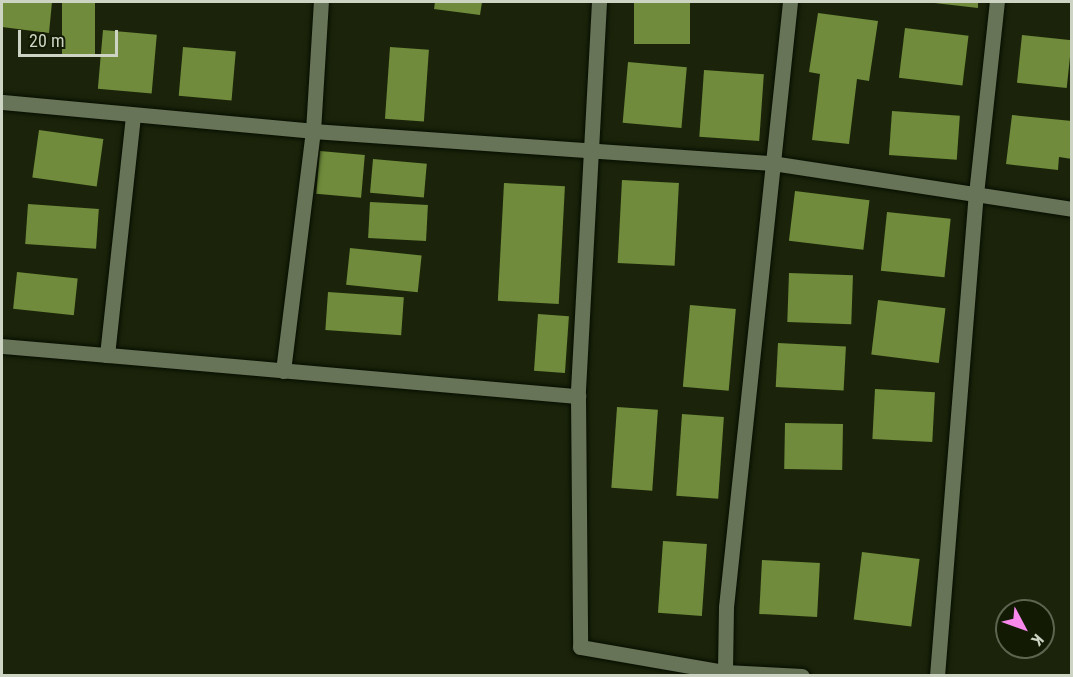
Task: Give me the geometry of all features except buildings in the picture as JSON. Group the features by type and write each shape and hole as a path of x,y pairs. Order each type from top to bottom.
{"street":[{"path":"283,370 313,131 321,2"},
{"path":"599,2 578,396 580,647 725,672 802,675"},
{"path":"725,672 726,607 790,2"},
{"path":"937,675 976,194 997,2"},
{"path":"2,102 313,131 772,163 1071,208"},
{"path":"107,355 133,115"},
{"path":"2,346 578,396"}]}
